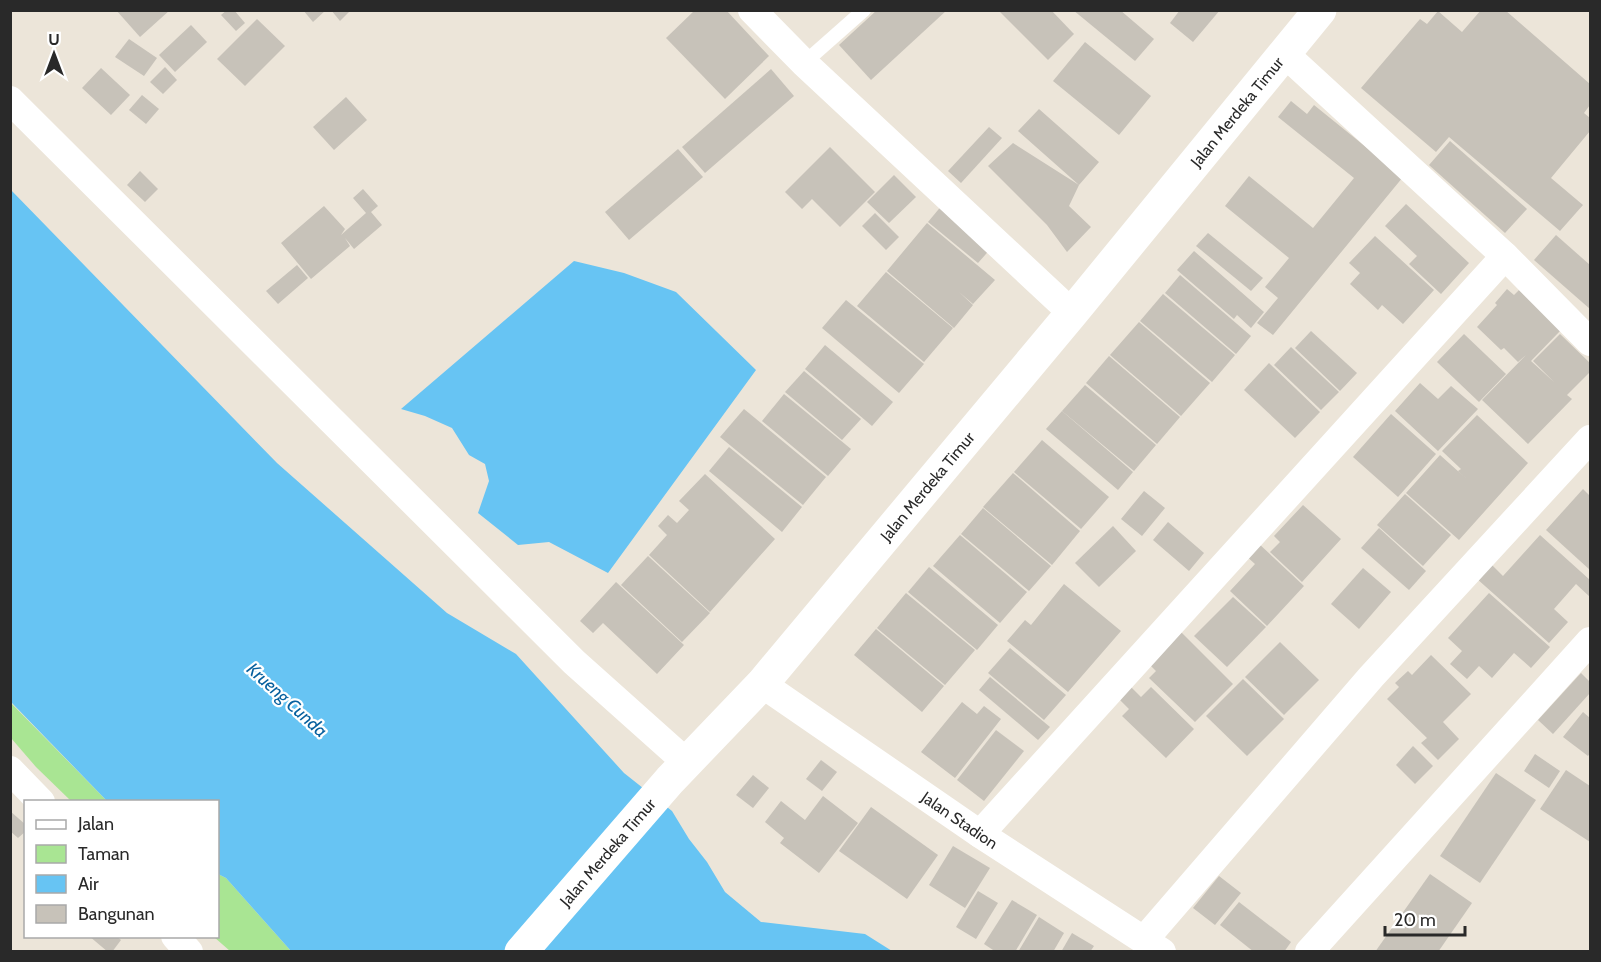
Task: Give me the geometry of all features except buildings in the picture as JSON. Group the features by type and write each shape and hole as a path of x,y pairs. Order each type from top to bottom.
{"main road":[{"name":"Jalan Merdeka Timur","path":"520,951 679,772 762,684 1072,313 1320,10"}],"street":[{"path":"752,10 804,63 1072,313"},
{"path":"1285,54 1505,256 1590,342"},
{"path":"10,100 574,662 679,772"},
{"path":"980,834 1505,256"},
{"path":"1153,946 1371,677 1590,439"},
{"path":"1309,951 1580,670 1590,641"},
{"name":"Jalan Stadion","path":"762,684 980,834 1153,946"},
{"path":"10,770 40,800"},
{"path":"177,938 189,951"}],"lane":[{"path":"804,63 864,10"}],"green space":[{"path":"10,702 106,800 70,800 36,767 11,738"},
{"path":"219,874 226,878 291,951 230,951 215,938 219,938"}],"water":[{"name":"Krueng Cunda","path":"10,189 277,463 447,613 516,654 624,773 672,811 725,892 761,922 865,934 892,951 291,951 226,878 219,874 219,800 106,800 11,702"},
{"path":"574,261 624,273 676,292 756,370 608,573 549,542 518,545 478,513 489,481 485,464 469,455 452,428 425,416 401,409"}]}
